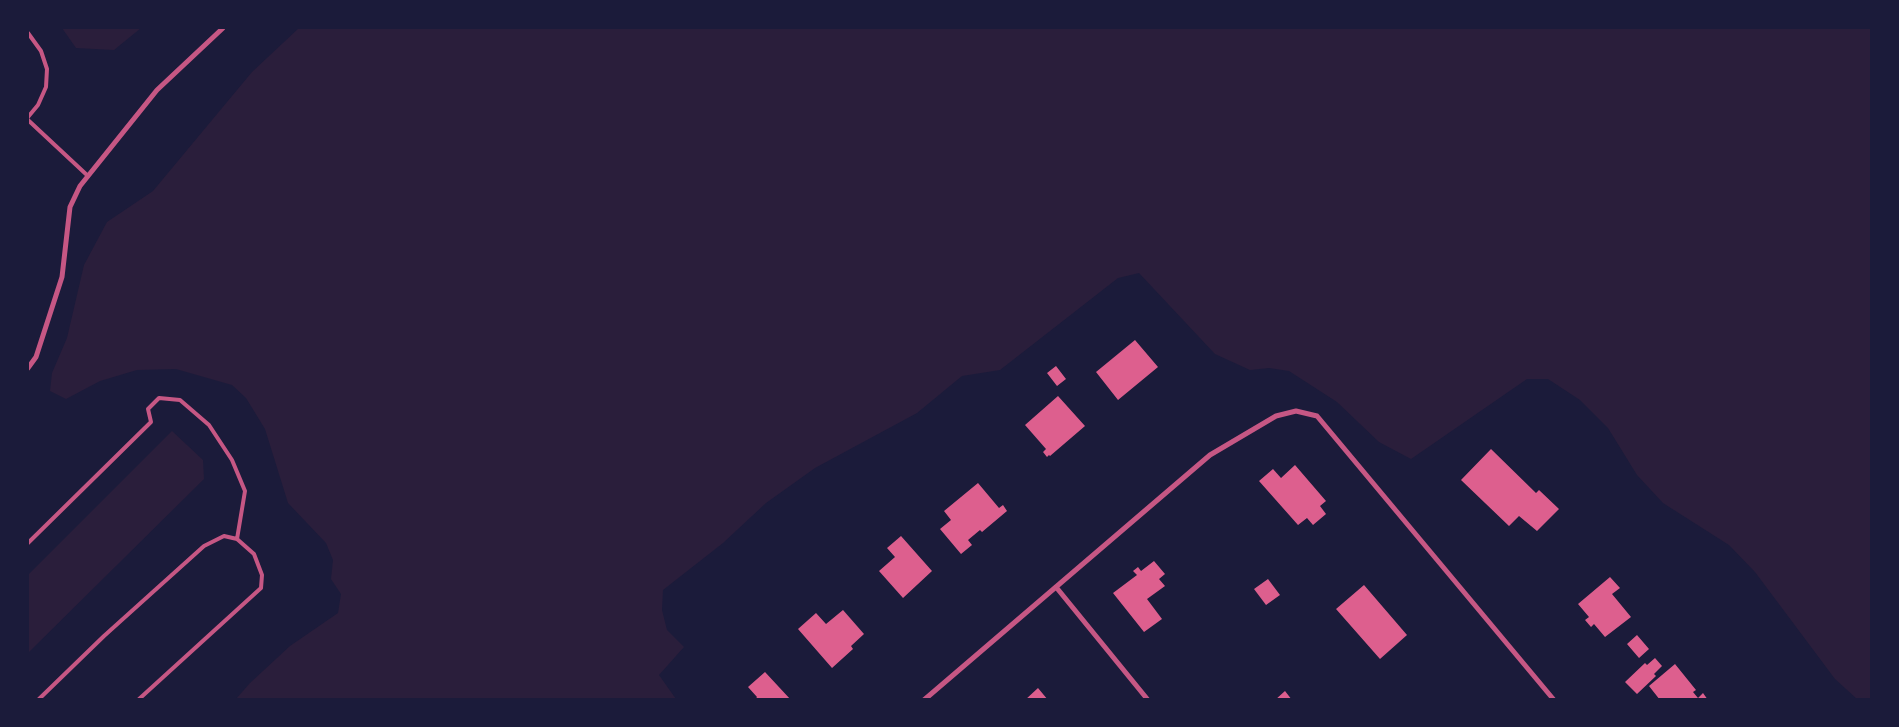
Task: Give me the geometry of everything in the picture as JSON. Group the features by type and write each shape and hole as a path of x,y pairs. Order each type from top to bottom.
{"street":[{"path":"28,368 36,357 62,277 70,207 80,186 157,90 223,28"},
{"path":"924,700 1210,455 1276,416 1296,411 1317,416 1554,700"},
{"path":"1056,587 1148,700"}],"lane":[{"path":"28,33 42,51 47,69 46,87 38,105 28,118 88,176"},
{"path":"28,543 151,422 148,409 159,398 180,400 209,425 232,460 245,491 237,539"},
{"path":"38,700 104,636 204,546 224,536 237,539 254,554 262,575 260,588 138,700"}],"shaded area":[{"path":"62,28 141,28 114,50 76,48"},
{"path":"299,28 1871,28 1871,699 1857,699 1835,679 1755,572 1729,545 1663,503 1637,475 1608,428 1580,400 1548,379 1527,379 1411,459 1379,442 1337,402 1289,371 1269,368 1250,370 1215,354 1139,273 1118,278 1000,370 962,376 917,413 815,468 766,503 723,543 663,590 662,610 667,630 684,647 659,675 676,699 236,699 250,683 290,646 338,613 341,594 331,579 333,560 326,543 288,503 265,429 246,398 232,385 176,369 137,370 100,381 66,399 50,391 52,373 67,338 84,265 107,222 153,191 252,72"},
{"path":"172,431 203,460 204,479 28,653 28,575"}],"building":[{"path":"1135,340 1158,367 1118,400 1096,372"},
{"path":"1056,366 1066,379 1057,386 1047,373"},
{"path":"1058,396 1085,426 1047,457 1043,452 1046,449 1025,425"},
{"path":"1491,449 1536,493 1539,490 1559,509 1537,531 1519,516 1509,526 1461,480"},
{"path":"1295,465 1326,501 1320,506 1326,514 1313,525 1307,518 1298,525 1259,481 1273,469 1281,478"},
{"path":"978,483 999,508 1003,505 1007,511 982,532 980,530 968,540 972,545 961,554 940,529 951,520 944,511"},
{"path":"901,536 932,571 903,598 879,571 895,557 887,548"},
{"path":"1154,561 1165,574 1159,579 1165,586 1147,599 1162,619 1144,632 1113,593 1137,575 1133,571 1138,567 1141,571"},
{"path":"1610,577 1620,588 1612,594 1631,617 1605,637 1594,624 1591,627 1585,620 1589,617 1578,604"},
{"path":"1268,579 1280,595 1266,605 1254,589"},
{"path":"1364,585 1407,635 1380,659 1336,609"},
{"path":"843,610 864,634 851,646 853,649 832,668 798,629 816,613 826,624"},
{"path":"1637,635 1649,649 1639,658 1627,644"},
{"path":"1655,658 1662,666 1654,674 1656,676 1637,694 1625,682 1645,663 1647,665"},
{"path":"1675,664 1696,690 1693,692 1698,698 1703,693 1708,700 1660,700 1649,686"},
{"path":"765,672 791,700 755,700 757,697 748,687"},
{"path":"1038,688 1048,700 1025,700"},
{"path":"1285,691 1292,700 1275,700"}]}
